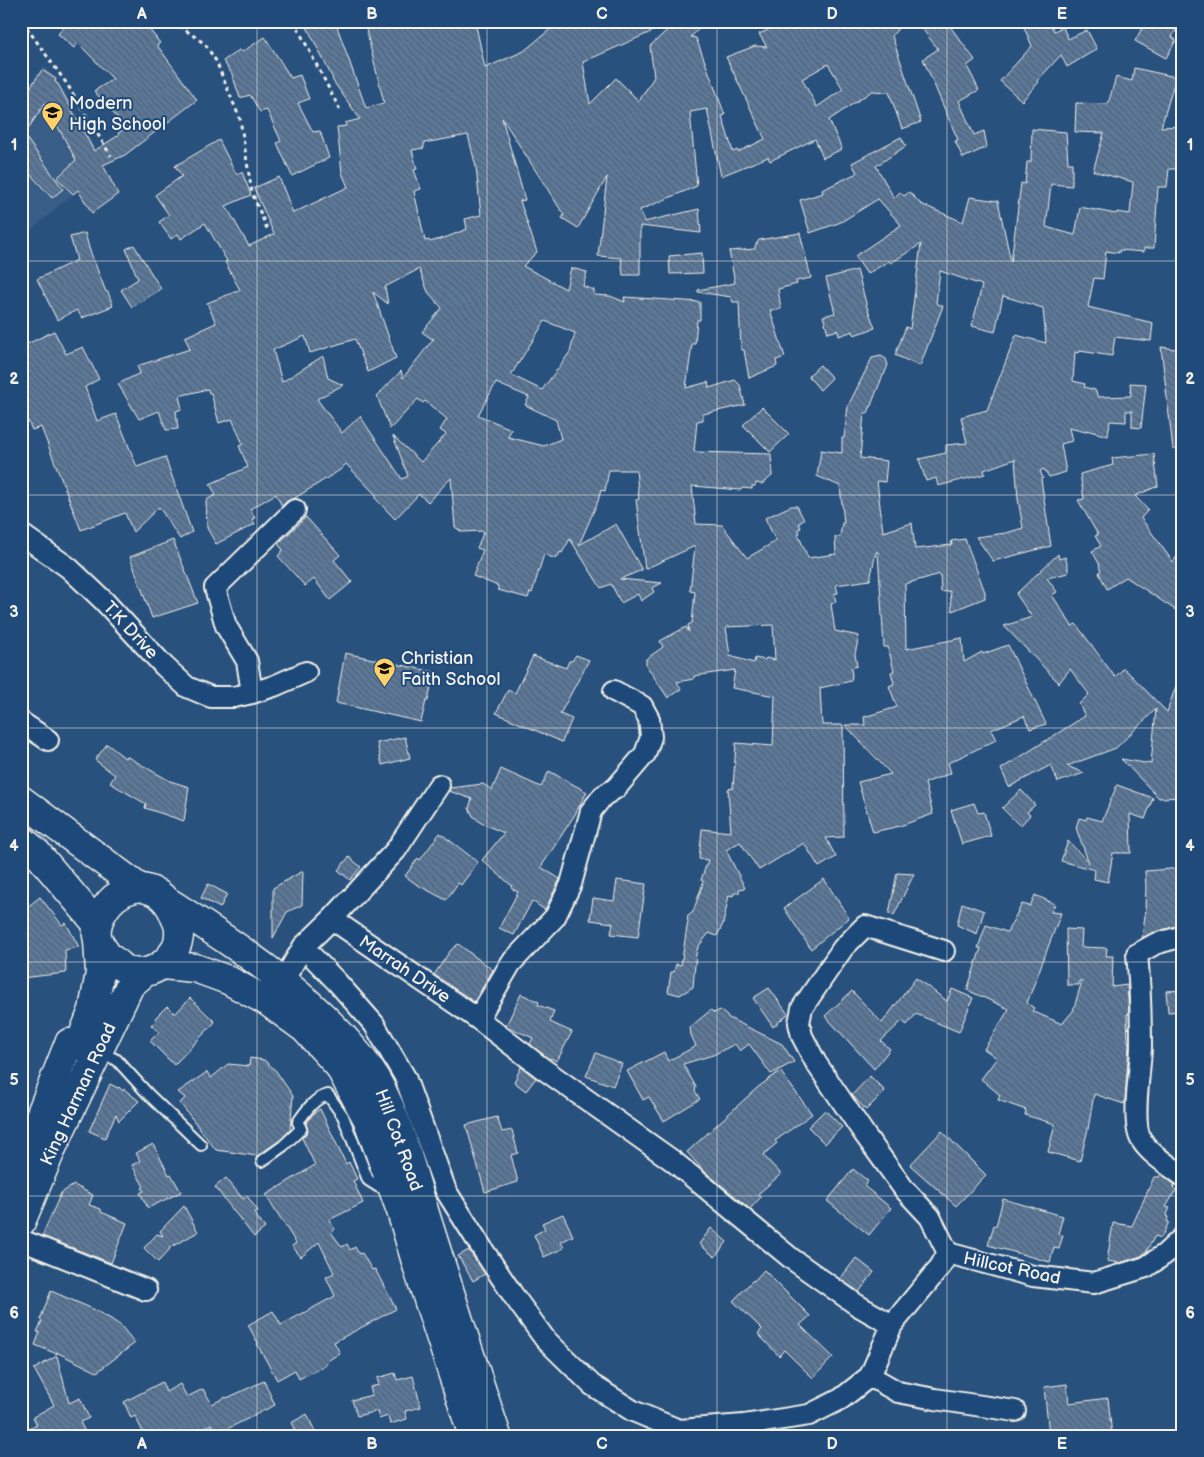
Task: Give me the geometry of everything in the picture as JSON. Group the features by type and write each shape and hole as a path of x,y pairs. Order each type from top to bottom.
{"main road":[{"path":"21,800 138,887 149,889 167,901 180,930 178,946 172,956 153,969 131,972 110,959 98,933 37,853 21,840"},
{"path":"98,933 107,905 121,893 138,887"},
{"name":"Hill Cot Road","path":"167,901 283,981 314,1008 359,1055 384,1094 406,1154 497,1436"},
{"name":"King Harman Road","path":"89,1049 93,1010 100,973 98,933"},
{"name":"Hill Cot Road","path":"153,969 195,968 228,980 268,1002 304,1029 339,1066 367,1118 390,1182 473,1436"},
{"name":"King Harman Road","path":"21,1222 52,1148 89,1049 130,985 153,969"},
{"name":"King Harman Road","path":"21,1164 69,1043 89,1049"}],"street":[{"path":"252,693 247,661 226,626 215,588 295,510"},
{"name":"T.K Drive","path":"21,534 69,568 104,601 164,666 187,687 210,697 234,697 252,693 306,672"},
{"path":"478,1019 511,964 555,917 571,884 591,811 603,796 616,788 645,754 651,737 649,719 642,706 614,691"},
{"path":"21,722 48,740"},
{"path":"283,981 303,947 332,919 396,850 439,785"},
{"name":"Marrah Drive","path":"332,919 478,1019 542,1068 673,1161 792,1259 857,1305 892,1325"},
{"path":"303,947 374,1024 405,1077 446,1191 485,1253 545,1338 592,1385 633,1411 679,1430 744,1425 809,1415 841,1399 870,1376 892,1325 940,1267 948,1253 930,1217 904,1189 816,1063 802,1036 798,1023 802,1008 843,948 865,926 944,951"},
{"path":"1183,936 1155,944 1137,954 1141,988 1141,1048 1137,1132 1142,1141 1160,1160 1183,1176"},
{"name":"Hillcot Road","path":"948,1253 1033,1276 1094,1283 1146,1267 1165,1254 1183,1237"},
{"path":"21,1240 146,1290"},
{"path":"870,1376 898,1392 1015,1411"}],"lane":[{"path":"89,1049 117,1060 148,1094 201,1145"},
{"path":"262,1161 301,1130 298,1122 315,1100 321,1096 328,1095 343,1116 368,1180 379,1187 390,1182"}],"path":[{"path":"22,21 67,84 112,156"},
{"path":"173,21 205,44 216,61 240,119 252,194 268,231"},
{"path":"294,21 340,110"}],"shaded area":[{"name":"Modern High School","path":"44,65 64,91 104,167 21,239 21,98"}],"building":[{"path":"69,21 143,21 160,43 157,45 197,100 125,155 103,165 118,194 92,213 78,190 73,194 57,178 76,160 45,103 24,135 63,189 52,198 21,164 21,101 42,70 56,79 55,82 58,84 94,151 119,135 118,133 126,128 94,91 113,79 78,43 74,48 58,34"},
{"path":"304,21 335,21 366,108 384,103 364,21 475,21 485,68 524,51 560,21 676,21 583,62 590,104 616,78 639,101 654,77 650,46 677,21 706,21 691,37 696,38 725,115 722,116 733,152 737,150 738,152 765,139 726,57 755,46 767,47 759,34 768,30 759,21 904,21 892,36 921,122 902,129 889,92 872,91 829,120 842,149 823,158 815,139 770,161 768,157 721,176 707,109 690,112 697,186 640,210 644,222 699,209 701,233 640,226 640,275 623,275 621,258 598,256 607,177 578,228 562,218 564,215 502,118 525,200 520,201 537,252 523,266 566,289 571,268 587,272 583,286 594,290 594,295 610,296 625,302 624,297 700,302 700,320 697,320 695,344 692,344 686,388 708,382 709,388 735,380 740,385 745,405 703,414 703,420 697,421 694,452 771,454 772,476 762,484 756,483 755,486 752,486 752,489 742,488 741,490 692,486 696,524 722,525 747,558 776,541 765,518 791,506 797,506 804,520 799,523 801,528 798,529 800,533 798,534 808,558 836,554 835,537 840,537 842,523 844,523 840,486 817,476 821,450 842,453 842,438 844,438 848,406 872,358 881,356 886,359 888,365 868,413 864,413 860,458 887,461 885,482 877,481 883,532 912,523 915,549 952,545 951,541 965,539 985,592 985,598 952,611 950,591 941,592 940,574 905,584 906,649 962,638 964,662 982,652 983,654 1008,645 1046,724 1030,729 1024,716 991,730 996,740 948,763 951,773 925,783 933,814 900,826 873,832 858,782 891,774 845,725 865,725 864,717 897,707 889,686 894,684 891,672 894,671 888,647 884,647 878,552 876,552 870,580 836,585 838,593 834,594 836,602 831,604 835,631 859,636 855,654 857,666 851,668 851,681 820,688 822,725 843,725 844,837 826,838 836,857 819,867 804,843 759,870 740,842 726,850 745,888 739,889 739,893 734,893 733,896 729,895 723,924 717,936 709,933 698,947 693,987 680,995 668,992 671,972 674,972 676,964 681,965 688,922 687,917 693,912 708,860 699,859 702,829 731,832 728,789 733,788 736,743 773,746 775,696 732,688 735,670 694,676 694,679 677,682 681,689 668,698 646,665 646,659 663,647 660,641 686,627 689,632 688,625 692,623 695,592 690,591 695,546 645,569 636,500 639,499 636,470 609,470 605,491 601,490 579,545 616,524 642,570 620,579 662,583 652,588 654,592 641,601 638,594 621,603 611,584 601,588 570,539 562,553 560,552 555,559 544,554 532,593 530,592 528,598 498,590 498,586 473,576 483,550 477,548 484,531 462,532 455,527 451,478 428,502 419,494 395,519 375,498 377,496 346,464 340,470 287,501 282,506 276,494 250,509 255,518 252,519 255,524 216,544 207,528 206,500 216,495 210,484 248,467 239,446 243,444 232,419 219,423 211,393 209,393 208,389 179,396 182,409 176,411 178,429 166,430 159,411 139,419 118,384 140,373 137,366 190,349 185,337 216,323 207,303 240,290 225,262 227,261 205,223 181,239 178,234 171,239 159,222 169,215 155,195 182,176 175,166 219,140 236,174 242,172 251,195 226,206 249,246 274,234 254,188 279,177 293,213 348,187 342,173 337,127 346,126 345,123 360,119 332,77","holes":["828,64 843,89 817,107 802,79","468,135 476,167 481,215 465,219 467,229 430,242 429,240 425,241 414,191 421,189 414,170 417,169 412,150 424,148 424,143","419,269 428,292 442,308 422,332 432,339 434,338 403,378 401,371 377,396 390,429 418,399 423,403 425,401 447,419 440,430 446,434 421,462 393,436 408,476 402,479 360,416 342,433 317,399 343,385 328,378 323,356 282,382 273,350 305,336 310,353 355,339 368,372 396,358 373,292 388,304 385,287","545,321 575,333 570,352 542,390 511,375","496,383 529,397 525,405 556,420 561,439 544,446 508,437 511,429 478,415","773,625 775,660 755,658 754,663 730,656 726,627"]},
{"path":"916,21 946,21 975,60 967,66 979,90 959,101 974,135 984,131 987,147 963,158 955,141 958,140 923,59 938,49"},
{"path":"1031,21 1049,21 1054,31 1063,27 1068,39 1087,30 1097,49 1067,67 1061,55 1022,101 1000,81 1032,46 1023,25"},
{"path":"1146,21 1168,21 1178,27 1172,37 1176,40 1166,58 1135,41"},
{"path":"265,37 291,78 300,75 309,99 298,103 313,132 320,131 329,158 292,176 277,143 281,141 267,110 260,112 250,95 240,98 232,74 223,61 239,50 242,52"},
{"path":"1134,68 1176,77 1161,127 1183,126 1183,169 1169,169 1167,187 1158,187 1154,248 1144,248 1144,252 1119,250 1119,253 1106,251 1103,279 1094,278 1088,307 1153,323 1151,341 1115,337 1112,356 1080,351 1079,353 1075,352 1073,381 1085,384 1084,387 1095,390 1098,397 1131,396 1130,383 1146,384 1141,428 1132,427 1132,411 1126,411 1126,422 1110,421 1108,436 1069,428 1072,441 1061,444 1066,472 1049,477 1044,469 1040,471 1043,478 1041,479 1051,546 993,561 976,537 1006,533 1023,528 1018,499 1015,459 984,470 985,474 938,486 936,478 926,481 919,459 946,453 946,445 967,443 961,417 987,410 1016,335 1046,343 1043,308 1003,296 995,332 972,326 982,285 940,271 936,303 943,306 920,366 895,355 906,327 910,329 921,244 891,263 889,261 867,274 855,256 901,225 878,199 841,222 810,233 800,200 823,193 822,190 857,173 852,163 901,137 906,146 876,166 894,198 900,192 904,196 909,192 921,204 963,222 970,197 998,201 1011,262 1021,183 1025,184 1027,162 1031,162 1032,129 1066,132 1068,163 1072,163 1072,186 1051,184 1046,227 1075,235 1080,207 1116,214 1117,212 1130,214 1133,182 1093,171 1104,133 1075,132 1076,103 1108,104 1116,77 1132,81"},
{"path":"85,233 89,248 113,306 82,318 77,310 57,320 37,279 77,260 70,237"},
{"path":"800,233 811,278 796,281 797,284 778,289 781,309 770,310 785,357 776,360 777,366 749,378 744,350 741,350 739,302 733,302 731,297 698,292 698,290 735,283 729,251 755,249 759,240"},
{"path":"134,245 161,289 132,307 121,290 138,279 126,249"},
{"path":"702,253 703,273 670,274 669,256"},
{"path":"857,270 875,328 854,335 853,331 839,336 838,330 828,333 823,316 835,313 826,278"},
{"path":"54,331 66,354 83,347 99,379 85,387 97,421 116,414 137,467 165,457 192,532 180,539 159,507 133,532 125,513 81,530 41,427 32,430 28,421 21,423 21,347"},
{"path":"1161,347 1183,350 1183,449 1173,449"},
{"path":"820,365 832,378 820,390 808,376"},
{"path":"762,407 789,434 770,452 743,425"},
{"path":"1154,454 1158,486 1135,496 1148,510 1141,518 1173,562 1183,548 1183,615 1126,577 1107,589 1099,573 1101,570 1100,565 1092,551 1101,546 1095,536 1098,535 1078,500 1084,499 1080,474 1113,465 1112,458"},
{"path":"306,517 340,555 334,560 352,582 330,600 314,579 305,586 278,556 283,550 278,544"},
{"path":"173,540 198,603 152,618 130,557"},
{"path":"1058,554 1059,559 1065,557 1068,573 1047,578 1057,592 1052,595 1072,626 1076,624 1115,677 1124,668 1167,712 1180,674 1183,675 1183,797 1159,798 1121,759 1151,764 1156,709 1116,748 1067,766 1084,773 1058,782 1051,765 1009,787 1001,769 1085,716 1079,704 1089,694 1070,669 1059,683 1004,626 1032,617 1016,594"},
{"name":"Christian Faith School","path":"345,653 434,672 421,722 336,703"},
{"path":"576,655 589,660 560,714 572,719 562,742 496,713 508,690 515,693 533,656 566,668 569,661 572,661"},
{"path":"405,737 410,758 382,765 377,743"},
{"path":"107,744 125,758 126,756 170,781 189,787 184,821 145,808 146,804 110,783 115,775 95,760"},
{"path":"501,769 541,787 549,771 587,792 541,867 560,879 545,910 532,901 514,935 499,928 518,892 511,888 512,886 482,860 504,833 481,823 473,816 469,808 472,799 449,791 450,788 483,784 492,790"},
{"path":"1117,785 1153,798 1145,819 1130,814 1131,853 1113,853 1108,882 1094,879 1095,870 1061,861 1068,841 1089,863 1076,828 1079,818 1086,820 1087,817 1102,821"},
{"path":"1021,790 1035,805 1027,812 1030,815 1020,826 1002,808"},
{"path":"974,803 978,813 984,812 991,836 962,844 951,810"},
{"path":"440,833 478,862 461,885 458,883 446,900 405,876 418,858 420,860"},
{"path":"349,857 361,867 350,880 338,870"},
{"path":"1183,868 1183,924 1152,933 1142,938 1146,908 1145,871"},
{"path":"303,871 302,905 287,912 273,938 273,888"},
{"path":"897,873 914,874 894,915 889,914"},
{"path":"824,879 849,918 811,949 784,908"},
{"path":"617,880 646,884 638,937 611,934 613,923 590,920 593,898 614,901"},
{"path":"208,884 227,894 220,908 201,898"},
{"path":"1035,895 1055,904 1051,912 1061,913 1027,1003 1034,1008 1032,1011 1062,1024 1073,1011 1082,981 1079,981 1079,985 1067,985 1066,929 1082,930 1081,947 1107,948 1106,956 1113,956 1112,987 1127,985 1129,1046 1124,1104 1094,1094 1080,1161 1048,1152 1055,1124 1025,1115 1026,1110 998,1100 1000,1095 981,1079 997,1058 984,1049 1009,1009 967,990 981,948 978,948 986,925 1007,932 1022,904 1030,906"},
{"path":"40,897 62,925 66,923 79,947 65,950 66,973 21,978 21,912"},
{"path":"962,903 984,911 977,934 957,925"},
{"path":"458,944 493,970 474,1002 434,975 450,951"},
{"path":"916,978 947,1001 952,989 973,998 959,1032 916,1014 907,1025 902,1021 881,1041 890,1049 874,1069 825,1016 852,991 882,1023"},
{"path":"769,988 788,1014 773,1027 753,998"},
{"path":"1183,990 1183,1011 1168,1012 1166,991"},
{"path":"521,994 539,1002 538,1005 554,1011 550,1022 572,1032 557,1061 549,1059 530,1044 533,1038 506,1026"},
{"path":"190,998 215,1022 174,1065 150,1041 159,1032 151,1025 167,1006 175,1014"},
{"path":"711,1010 714,1013 720,1010 729,1018 782,1044 794,1062 771,1074 749,1044 740,1051 735,1044 713,1055 683,1064 696,1087 695,1091 700,1099 664,1121 649,1097 643,1100 627,1071 664,1052 668,1061 696,1046 690,1027"},
{"path":"596,1053 622,1064 613,1086 586,1076"},
{"path":"250,1058 264,1060 276,1071 293,1096 290,1130 279,1141 257,1156 216,1150 180,1103 185,1098 178,1092 207,1072 211,1078 228,1064 249,1066"},
{"path":"521,1067 536,1078 526,1091 514,1082"},
{"path":"780,1071 812,1114 775,1141 777,1143 763,1155 781,1174 758,1194 761,1197 750,1209 703,1170 687,1152 757,1088"},
{"path":"870,1076 885,1091 866,1110 852,1095"},
{"path":"110,1084 119,1087 123,1091 124,1089 139,1101 119,1121 116,1114 105,1138 89,1131"},
{"path":"320,1109 346,1164 349,1162 357,1179 353,1181 363,1203 329,1220 335,1229 331,1232 342,1247 347,1244 350,1250 355,1247 359,1254 362,1253 372,1270 375,1269 396,1309 334,1342 340,1353 326,1362 327,1364 299,1379 295,1370 277,1380 248,1325 273,1311 281,1325 335,1296 326,1277 334,1273 319,1242 301,1257 292,1246 296,1243 266,1195 315,1165 302,1138 308,1131 306,1123"},
{"path":"825,1110 842,1127 825,1144 808,1127"},
{"path":"497,1117 502,1132 512,1130 518,1153 511,1155 518,1182 485,1192 466,1125"},
{"path":"942,1131 986,1175 956,1206 910,1165"},
{"path":"153,1144 169,1175 171,1174 181,1192 148,1208 140,1193 144,1191 142,1188 144,1187 132,1165 140,1161 136,1153"},
{"path":"853,1169 868,1181 864,1186 891,1208 869,1235 827,1201"},
{"path":"1161,1174 1175,1185 1173,1187 1176,1190 1166,1207 1170,1208 1166,1216 1169,1222 1161,1238 1155,1236 1146,1252 1141,1256 1120,1263 1107,1261 1113,1223 1132,1226 1154,1177 1159,1177"},
{"path":"226,1178 243,1199 247,1196 258,1211 254,1213 265,1228 254,1237 215,1187"},
{"path":"74,1185 93,1195 89,1205 101,1209 101,1212 127,1223 111,1263 42,1236 61,1193"},
{"path":"1003,1199 1063,1216 1058,1234 1063,1235 1059,1249 1054,1248 1050,1262 988,1245 994,1225 996,1226"},
{"path":"184,1206 198,1232 169,1248 158,1262 144,1248 157,1234 163,1236 160,1231"},
{"path":"563,1214 573,1236 561,1242 564,1248 544,1257 534,1235 545,1229 542,1223"},
{"path":"711,1228 727,1242 715,1257 699,1244"},
{"path":"469,1250 485,1274 473,1281 458,1256"},
{"path":"856,1258 874,1272 859,1292 840,1279"},
{"path":"764,1270 810,1316 800,1325 833,1357 813,1378 784,1350 779,1356 758,1334 762,1329 733,1301"},
{"path":"51,1291 111,1319 121,1326 135,1343 97,1372 56,1352 57,1354 35,1345 40,1332 37,1332 42,1321 40,1320"},
{"path":"57,1356 69,1403 80,1398 89,1418 80,1422 87,1436 21,1436 21,1432 37,1425 33,1417 54,1405 34,1369"},
{"path":"395,1373 397,1380 413,1376 421,1407 405,1411 407,1419 390,1424 388,1416 379,1419 377,1411 357,1416 352,1400 372,1395 370,1387 379,1385 377,1378"},
{"path":"264,1381 275,1405 217,1434 211,1424 190,1436 174,1436 171,1431 161,1436 145,1436 135,1416 131,1418 124,1402 162,1382 166,1392 180,1384 187,1397 203,1389 212,1404"},
{"path":"1067,1384 1069,1403 1108,1398 1112,1436 1055,1436 1055,1433 1049,1434 1044,1387"},
{"path":"307,1414 317,1436 298,1436 291,1423"}],"place":[{"name":"Modern High School","path":"53,132"},
{"name":"Christian Faith School","path":"385,687"}]}
